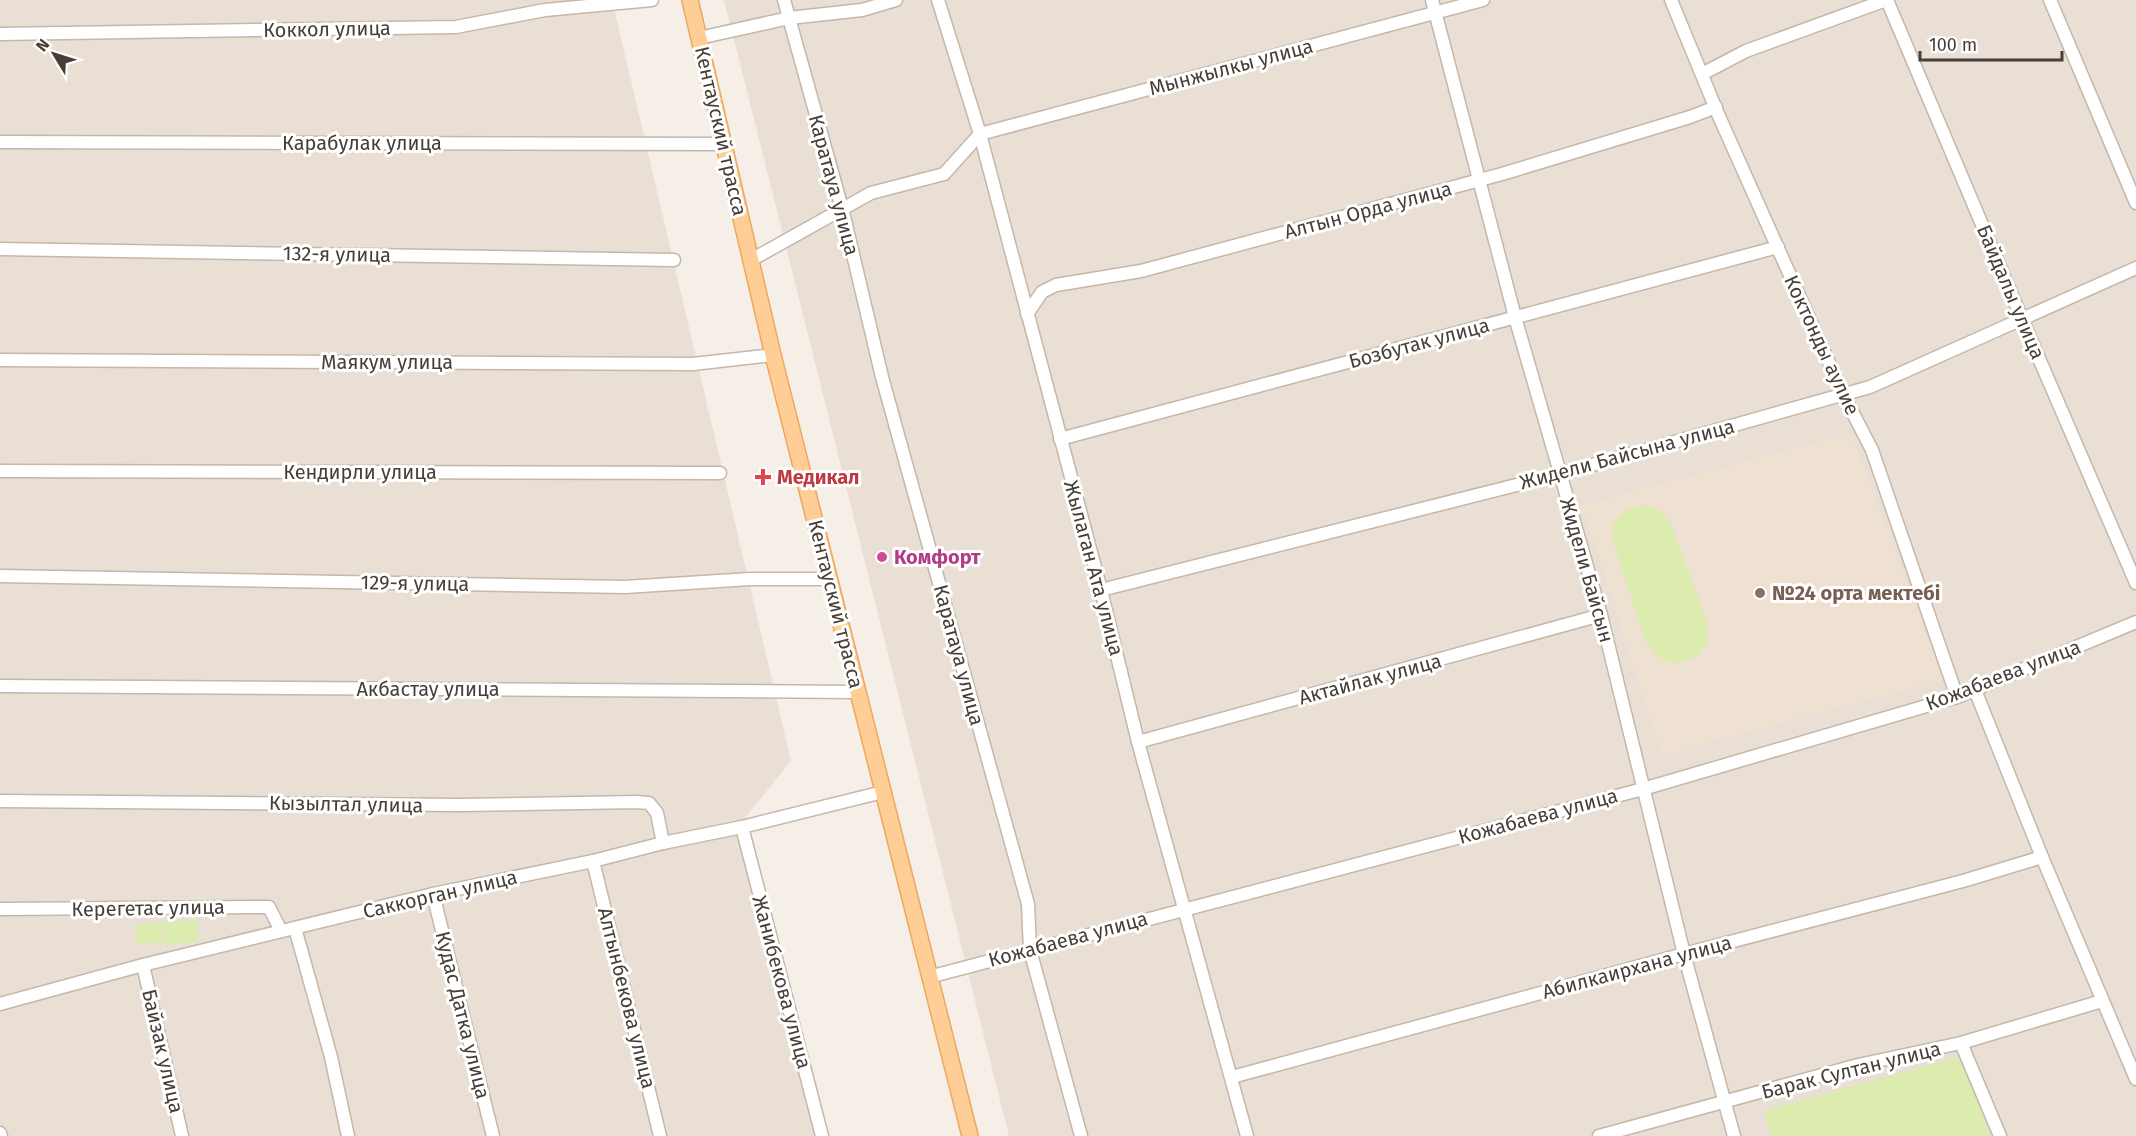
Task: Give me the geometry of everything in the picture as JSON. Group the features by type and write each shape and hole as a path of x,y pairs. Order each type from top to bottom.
{"main road":[{"name":"Кентауский трасса","path":"690,0 773,355 970,1136"}],"street":[{"name":"Коккол улица","path":"0,34 456,27 544,10 652,0"},
{"name":"Каратауа улица","path":"784,0 842,207 882,377 1028,904 1030,950 1081,1136"},
{"path":"699,38 789,18 862,10 896,0"},
{"name":"Жылаган Ата улица","path":"938,0 980,134 1101,590 1138,742 1247,1136"},
{"name":"Мынжылкы улица","path":"980,134 1434,6 1483,0"},
{"name":"Коктонды аулие","path":"1671,0 1843,394 1872,450 1958,697"},
{"path":"1702,74 1746,51 1887,0"},
{"name":"Байдалы улица","path":"1887,0 2136,583"},
{"path":"2050,0 2136,203"},
{"name":"Жидели Байсын","path":"1434,6 1515,317 1601,615 1684,954 1734,1136"},
{"name":"Алтын Орда улица","path":"1027,314 1042,292 1056,285 1141,272 1480,179 1690,117 1716,107"},
{"path":"751,260 842,207 871,193 944,174 980,134"},
{"name":"Карабулак улица","path":"0,142 724,144"},
{"name":"Бозбутак улица","path":"1060,439 1778,247"},
{"name":"132-я улица","path":"0,249 674,260"},
{"name":"Жидели Байсына улица","path":"1101,590 1560,474 1870,387 2136,268"},
{"name":"Маякум улица","path":"0,360 693,364 773,355"},
{"name":"Кендирли улица","path":"0,471 720,473"},
{"name":"129-я улица","path":"0,576 625,587 750,579 830,579"},
{"name":"Актайлак улица","path":"1138,742 1601,615"},
{"name":"Кожабаева улица","path":"929,977 1643,789 1958,697 2136,622"},
{"name":"Акбастау улица","path":"0,686 857,692"},
{"path":"1975,690 2042,857 2136,1079"},
{"name":"Саккорган улица","path":"0,1004 143,965 433,894 593,861 883,792"},
{"name":"Кызылтал улица","path":"0,801 460,806 636,802 649,803 657,813 663,843"},
{"name":"Жанибекова улица","path":"742,827 822,1136"},
{"name":"Абилкаирхана улица","path":"1232,1077 1963,881 2042,857"},
{"name":"Алтынбекова улица","path":"593,861 660,1136"},
{"name":"Кудас Датка улица","path":"433,894 493,1136"},
{"name":"Керегетас улица","path":"0,909 268,907 281,931"},
{"path":"295,928 331,1057 348,1136"},
{"name":"Байзак улица","path":"143,965 182,1136"},
{"name":"Барак Султан улица","path":"1599,1136 1858,1065 1961,1043 2102,1001"},
{"path":"1961,1043 2000,1136"}],"shaded area":[{"path":"0,0 612,0 791,761 736,829 815,1136 0,1136"},
{"path":"724,0 2136,0 2136,1136 1009,1136"},
{"name":"№24 орта мектебі","path":"1851,433 1943,680 1662,755 1582,505"}],"green space":[{"path":"1644,505 1659,509 1670,522 1707,621 1708,636 1703,648 1694,657 1682,662 1665,661 1646,643 1613,541 1613,526 1619,516 1629,509"},
{"path":"196,920 199,941 166,946 164,922"},
{"path":"162,922 164,942 137,944 135,925"},
{"path":"1962,1056 1990,1136 1771,1136 1764,1111"}],"place":[{"name":"Медикал","path":"763,477"},
{"name":"Комфорт","path":"882,557"},
{"name":"№24 орта мектебі","path":"1760,593"}]}
